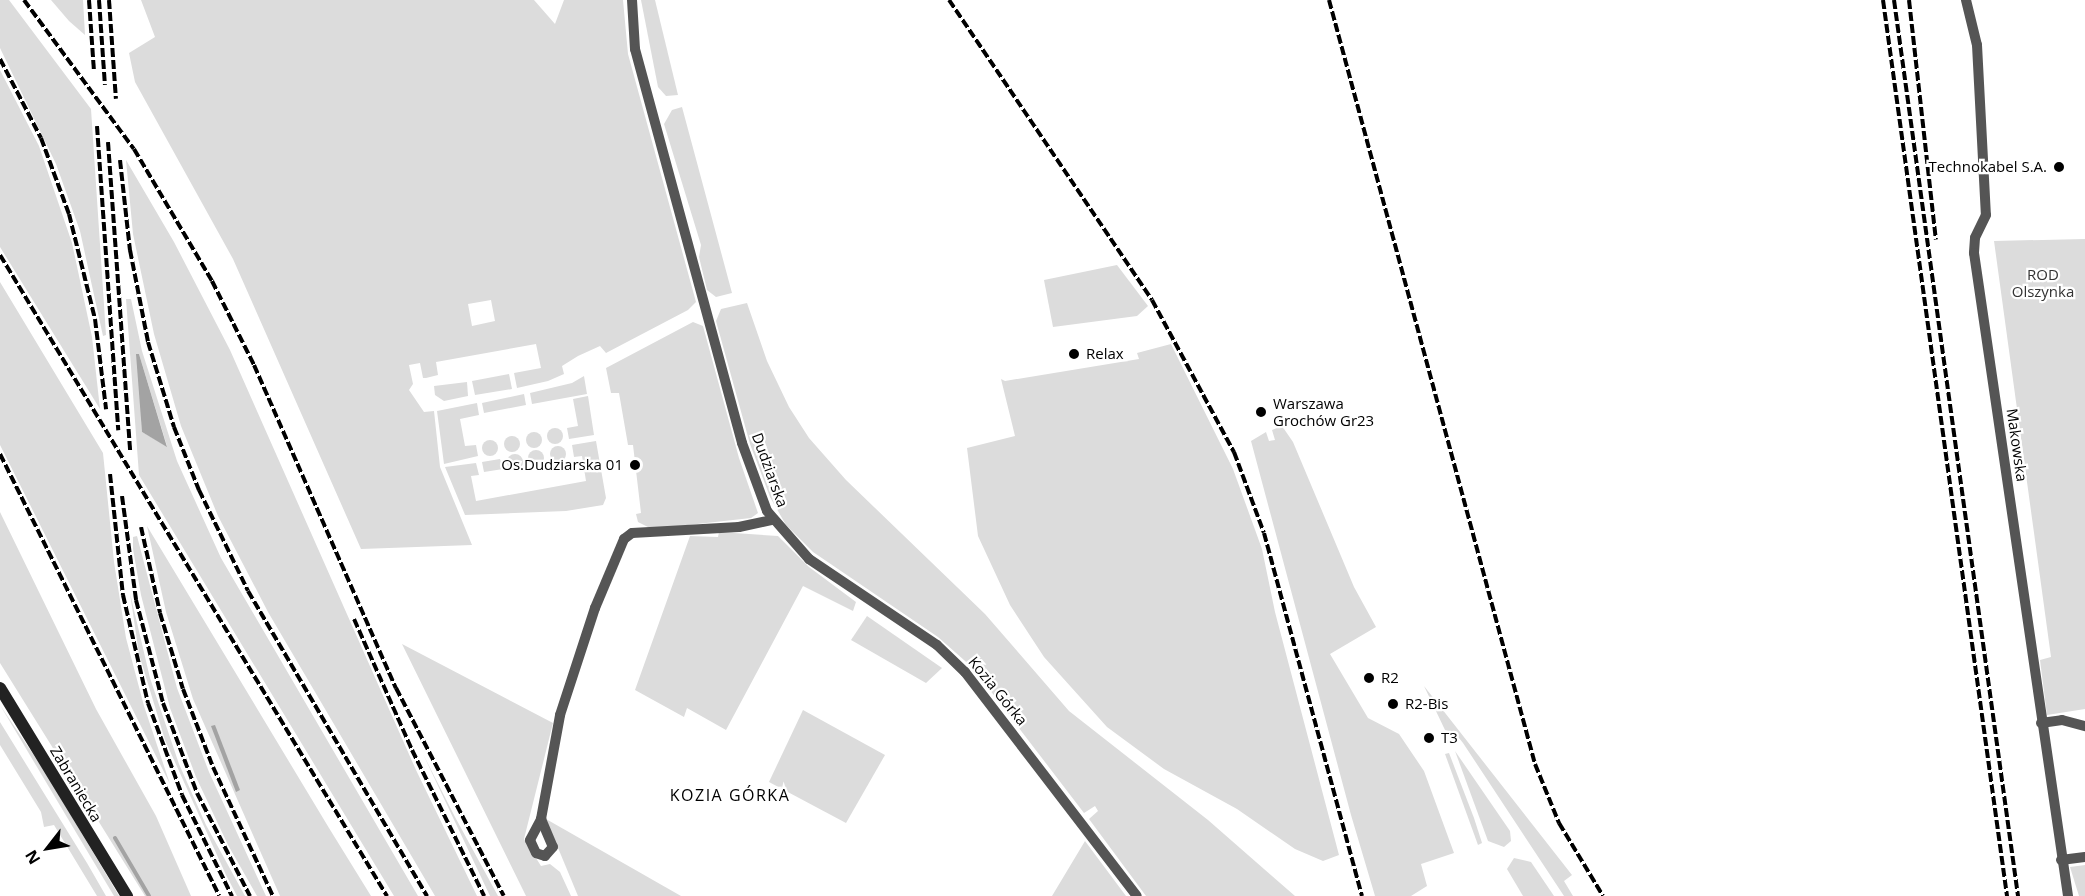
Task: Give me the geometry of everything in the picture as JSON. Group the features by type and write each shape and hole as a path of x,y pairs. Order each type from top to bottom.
{"main road":[{"name":"Zabraniecka","path":"0,688 127,896"}],"street":[{"name":"Dudziarska","path":"541,819 560,715 595,608 624,539 632,533 739,527 772,520 742,442 635,49 632,0"},
{"name":"Makowska","path":"1966,0 1977,45 1986,214 1975,238 1974,253 2068,896"},
{"name":"Kozia Górka","path":"772,520 808,559 937,645 965,672 1137,896"},
{"path":"2042,723 2062,720 2085,726"},
{"path":"2061,860 2085,857"}],"green space":[{"path":"0,0 9,0 91,109 106,335 103,336 80,231 56,164 0,48"},
{"path":"51,0 83,0 85,35 69,21"},
{"path":"141,0 534,0 555,24 564,0 623,0 628,54 696,302 688,310 606,353 600,346 578,356 562,366 564,374 548,381 517,388 514,373 541,368 536,344 436,362 438,375 426,378 423,378 420,363 409,365 413,384 409,390 424,412 434,411 440,467 472,545 361,549 233,259 135,82 129,53 155,37","holes":["491,300 495,321 472,326 468,304"]},
{"path":"641,0 655,0 678,95 666,96 658,87"},
{"path":"0,70 39,146 72,243 92,337 100,409 0,247"},
{"path":"682,107 732,293 716,297 707,290 699,257 701,245 664,124 672,110"},
{"path":"126,160 174,242 230,350 416,770 477,896 435,896 268,612 218,516 181,426 154,334 133,234"},
{"name":"ROD Olszynka","path":"2085,239 2085,709 2047,715 2040,660 2051,657 1994,241"},
{"path":"1117,265 1148,306 1137,316 1053,327 1044,280"},
{"path":"0,282 103,453 114,562 126,638 144,706 170,784 0,445"},
{"path":"126,299 131,299 142,351 177,461 221,558 418,896 394,896 139,475","holes":["139,354 167,446 142,432"]},
{"path":"747,303 767,361 789,407 809,438 846,480 985,614 1069,711 1208,820 1295,896 1146,896 1089,819 1098,811 1095,806 1084,813 973,668 938,637 813,552 786,525 770,497 750,444 716,321 721,309"},
{"path":"693,322 703,326 739,458 758,513 751,518 652,529 638,522 636,514 641,513 633,445 628,445 619,393 611,393 606,368"},
{"path":"1171,344 1233,469 1262,549 1275,612 1339,855 1323,861 1295,849 1237,809 1164,769 1107,727 1044,657 1010,605 978,536 967,448 1015,436 1001,379 1005,381 1139,359 1137,353"},
{"path":"509,374 512,389 475,395 472,381"},
{"path":"584,376 587,394 532,404 530,393 572,383"},
{"path":"467,382 468,396 444,401 435,395 434,386"},
{"path":"524,394 526,405 484,413 482,403"},
{"path":"588,396 594,435 569,439 567,428 578,426 573,399"},
{"path":"477,403 479,415 460,419 465,446 476,445 478,456 444,464 437,411"},
{"path":"1282,426 1293,442 1354,587 1376,627 1330,654 1368,718 1399,734 1424,771 1454,853 1421,864 1427,886 1411,896 1375,896 1351,815 1251,441 1266,432 1269,441 1275,440 1272,430"},
{"path":"555,428 561,430 563,436 561,442 555,444 549,442 547,436 549,430"},
{"path":"534,432 540,434 542,440 540,446 534,448 528,446 526,440 528,434"},
{"path":"512,436 518,438 520,444 518,450 512,452 506,450 504,444 506,438"},
{"path":"490,440 498,448 490,456 482,448"},
{"path":"596,441 606,498 603,505 566,511 465,515 445,467 476,463 479,475 471,476 476,501 586,481 582,456 574,457 572,445"},
{"path":"555,446 561,446 566,454 564,460 555,462 550,457 550,451"},
{"path":"536,450 542,452 544,458 542,464 536,466 530,464 528,458 530,452"},
{"path":"515,454 523,462 515,470 507,462"},
{"path":"500,459 503,469 484,472 482,462"},
{"path":"0,512 96,709 156,816 191,896 145,896 0,663"},
{"path":"147,526 371,896 280,896 193,699 166,612"},
{"path":"719,532 778,536 809,567 856,602 853,611 803,586 726,730 687,708 684,717 635,690 690,536 718,537"},
{"path":"137,536 177,688 209,772 266,896 257,896 228,845 196,777 170,708 141,595 133,549 133,537"},
{"path":"130,593 150,678 179,764 206,825 245,896 237,896 226,875 165,740 139,654"},
{"path":"867,616 942,668 926,683 851,640"},
{"path":"402,644 553,723 524,839 541,866 550,864 560,872 571,896 526,896"},
{"path":"1424,686 1572,875 1564,881 1573,896 1564,896 1463,743 1455,733 1445,730"},
{"path":"0,705 47,775 119,896 114,896"},
{"path":"803,710 885,755 846,823 769,782"},
{"path":"0,722 106,896 97,896 54,825 44,827 41,812 0,745"},
{"path":"1455,751 1510,831 1511,841 1504,847 1488,841"},
{"path":"1449,753 1482,843 1478,845 1445,754"},
{"path":"423,754 455,817 498,896 490,896"},
{"path":"546,819 681,896 578,896"},
{"path":"1085,841 1123,892 1126,896 1052,896"},
{"path":"1514,858 1531,862 1554,896 1523,896 1507,869"},
{"path":"2085,865 2085,896 2079,896 2070,867"}],"shaded area":[{"path":"136,354 139,354 167,447 142,432"},
{"path":"215,725 240,790 236,792 211,726"}],"waterway":[{"path":"115,838 149,896"}],"railway":[{"path":"24,0 134,149 212,281 254,365 396,688 504,896"},
{"path":"89,0 94,71"},
{"path":"99,0 105,85"},
{"path":"109,0 116,99"},
{"path":"949,0 1152,300 1234,452 1264,533 1362,896"},
{"path":"1329,0 1535,764 1559,823 1603,896"},
{"path":"1883,0 2007,896"},
{"path":"1894,0 2018,896"},
{"path":"1909,0 1936,239"},
{"path":"0,59 41,138 69,214 95,319 106,409"},
{"path":"97,126 118,430"},
{"path":"108,142 130,450"},
{"path":"120,160 130,250 148,342 174,427 199,490 248,591 427,896"},
{"path":"0,255 387,896"},
{"path":"0,454 219,896"},
{"path":"110,474 123,595 148,703 182,795 232,896"},
{"path":"122,496 136,600 163,703 197,793 250,896"},
{"path":"141,527 160,613 183,689 213,767 273,896"},
{"path":"354,619 412,750 484,896"}],"place":[{"name":"Technokabel S.A.","path":"2059,167"},
{"name":"Relax","path":"1074,354"},
{"name":"Warszawa Grochów Gr23","path":"1261,412"},
{"name":"Os.Dudziarska 01","path":"635,465"},
{"name":"R2","path":"1369,678"},
{"name":"R2-Bis","path":"1393,704"},
{"name":"T3","path":"1429,738"}],"district":[{"name":"KOZIA GÓRKA","path":"730,795"}]}
